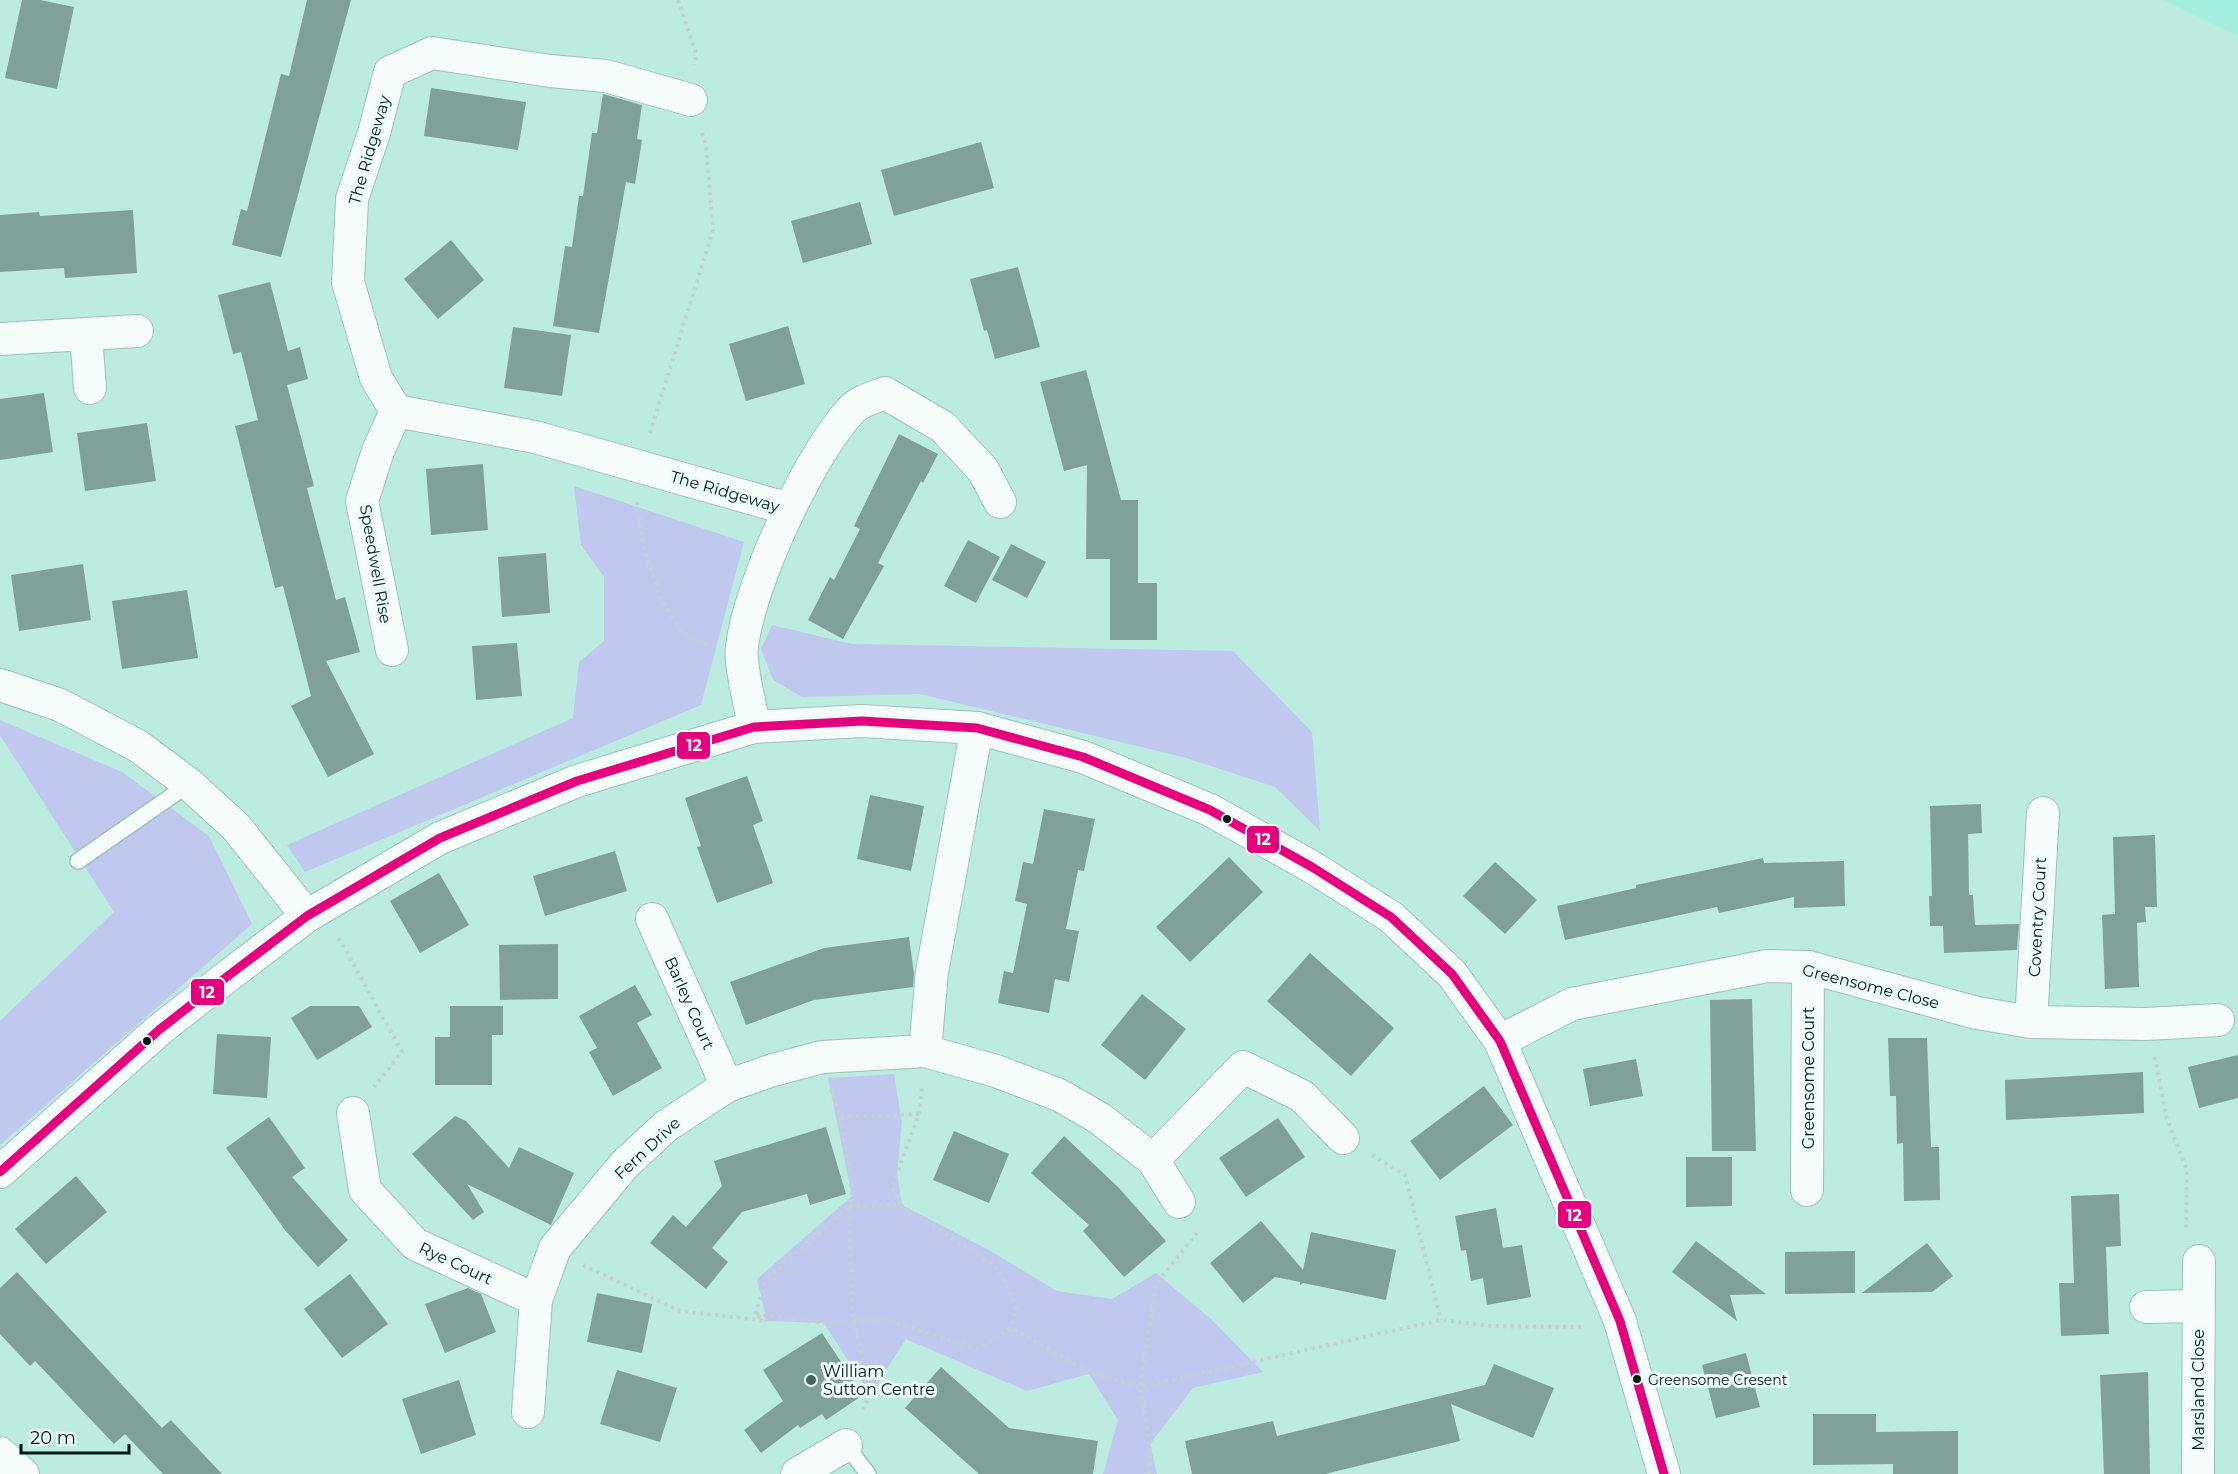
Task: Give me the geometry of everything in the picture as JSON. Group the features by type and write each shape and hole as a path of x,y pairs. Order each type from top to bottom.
{"street":[{"name":"The Ridgeway","path":"691,99 606,76 550,71 432,53 390,72 374,133 352,199 348,282 376,378 396,411 535,437 789,509"},
{"path":"0,339 137,331"},
{"path":"86,335 90,388"},
{"path":"754,727 741,649 748,610 789,509 828,441 854,407 885,393 943,427 983,470 1000,502"},
{"name":"Speedwell Rise","path":"392,650 362,501 378,452 396,411"},
{"path":"0,685 60,705 138,746 189,784 236,827 307,916"},
{"path":"0,1172 159,1029 307,916 440,838 577,781 754,727 862,722 976,728 1083,757 1210,810 1312,867 1390,917 1452,974 1500,1041 1620,1321 1664,1474"},
{"path":"925,1051 932,972 976,728"},
{"name":"Coventry Court","path":"2031,1022 2043,813"},
{"name":"Barley Court","path":"652,919 727,1086"},
{"name":"Greensome Close","path":"1500,1041 1572,1004 1767,966 1808,967 1977,1013 2031,1022 2146,1024 2218,1020"},
{"name":"Greensome Court","path":"1807,1190 1808,967"},
{"name":"Fern Drive","path":"528,1412 536,1300 555,1248 625,1164 666,1126 727,1086 822,1057 925,1051 996,1071 1059,1095 1099,1118 1153,1160 1179,1202"},
{"path":"1153,1160 1243,1067 1302,1096 1343,1138"},
{"name":"Rye Court","path":"353,1113 365,1190 415,1244 536,1300"},
{"name":"Marsland Close","path":"2198,1474 2199,1261"},
{"name":"Marsland Close","path":"2146,1307 2198,1306"},
{"path":"797,1474 846,1445"},
{"path":"0,1453 23,1474"}],"lane":[{"path":"78,861 189,784"},
{"path":"846,1445 868,1474"}],"path":[{"path":"678,0 696,54 691,99 706,145 713,230 640,466 636,496 644,550 662,601 682,632 707,646 741,649"},
{"path":"307,916 341,939 402,1052 353,1113"},
{"path":"2146,1024 2166,1116 2187,1171 2186,1245 2199,1245 2199,1261"},
{"path":"755,1314 824,1323 884,1319 977,1349 1012,1328 1016,1306 998,1268 901,1205 892,1187 919,1114 925,1051"},
{"path":"822,1057 841,1117 852,1196 849,1206 853,1322 872,1391 846,1445"},
{"path":"841,1117 919,1114"},
{"path":"1343,1138 1405,1175 1441,1320"},
{"path":"1149,1474 1150,1444 1140,1388 1156,1284 1197,1232 1179,1202"},
{"path":"755,1314 766,1280 849,1206 901,1205"},
{"path":"555,1248 568,1258 680,1311 767,1321 755,1314"},
{"path":"1012,1328 1089,1373 1140,1388 1441,1320 1490,1326 1534,1327 1601,1327 1620,1321"}],"shaded area":[{"path":"2164,0 2238,0 2238,36"},
{"path":"574,486 744,542 701,705 305,872 287,845 573,718 579,662 604,641 604,577 581,545"},
{"path":"772,625 852,644 1233,651 1312,732 1320,831 1275,787 1183,757 920,694 802,697 773,680 761,649"},
{"path":"0,720 122,772 209,836 252,924 0,1145 0,1021 114,912 0,735"},
{"path":"894,1074 902,1122 897,1173 902,1205 987,1249 1057,1291 1112,1299 1156,1273 1211,1319 1263,1372 1193,1388 1150,1444 1157,1474 1103,1474 1118,1420 1089,1374 1027,1391 906,1339 870,1395 824,1323 767,1321 757,1279 852,1196 828,1078"}],"building":[{"path":"22,0 40,0 74,7 57,89 5,78"},
{"path":"307,0 351,0 281,257 232,245 241,209 247,211 281,74 289,76"},
{"path":"431,88 526,102 518,150 424,136"},
{"path":"603,94 642,105 637,139 642,140 635,184 626,182 599,333 553,326 565,246 572,247 579,196 583,196 592,133 597,133"},
{"path":"981,142 994,188 894,216 881,170"},
{"path":"860,202 872,244 803,263 791,221"},
{"path":"133,210 137,273 65,278 64,268 0,272 0,215 39,212 40,216"},
{"path":"451,240 484,280 438,319 404,279"},
{"path":"1018,267 1040,347 995,359 987,330 984,331 970,279"},
{"path":"270,282 288,351 300,347 308,379 287,385 314,486 307,488 336,600 345,597 360,652 326,661 374,754 328,777 291,706 311,696 283,586 275,588 235,426 258,420 241,352 233,354 218,295"},
{"path":"788,326 805,384 746,401 729,344"},
{"path":"513,327 571,335 562,396 504,388"},
{"path":"1086,370 1121,500 1138,500 1138,583 1157,583 1157,640 1110,640 1110,559 1086,559 1087,465 1064,471 1040,382"},
{"path":"44,393 53,452 0,460 0,399"},
{"path":"147,423 156,481 85,491 77,433"},
{"path":"899,434 938,454 923,483 921,481 878,563 884,566 843,639 808,620 830,577 834,580 860,529 854,526"},
{"path":"483,464 488,530 431,535 426,469"},
{"path":"968,540 1000,557 976,603 944,586"},
{"path":"1011,544 1046,562 1027,598 992,580"},
{"path":"546,553 550,613 502,617 498,557"},
{"path":"83,564 91,620 19,631 11,575"},
{"path":"187,590 198,658 122,669 112,601"},
{"path":"517,643 522,696 476,700 472,646"},
{"path":"747,776 763,821 753,825 773,883 717,903 697,847 701,846 685,798"},
{"path":"870,795 924,806 911,871 857,859"},
{"path":"1981,804 1982,833 1968,834 1969,895 1973,895 1975,925 2019,924 2017,950 1944,953 1943,926 1930,926 1929,896 1932,896 1930,806"},
{"path":"1044,809 1095,819 1084,871 1078,870 1066,929 1079,931 1069,982 1055,979 1049,1013 998,1003 1004,971 1013,973 1027,904 1015,901 1023,862 1033,864"},
{"path":"2155,835 2157,907 2145,907 2146,922 2137,923 2139,987 2105,989 2102,915 2115,914 2113,837"},
{"path":"615,851 627,891 545,916 533,876"},
{"path":"1229,857 1263,892 1190,962 1156,927"},
{"path":"1763,858 1764,863 1844,861 1845,906 1794,908 1794,897 1719,913 1717,907 1565,940 1557,906 1636,888 1636,885"},
{"path":"1495,862 1537,900 1505,934 1463,896"},
{"path":"439,873 469,925 420,953 390,901"},
{"path":"909,937 914,974 913,987 814,1000 746,1025 730,982 824,948"},
{"path":"558,944 558,999 500,1000 499,945"},
{"path":"1310,953 1394,1028 1351,1076 1267,1001"},
{"path":"635,985 652,1015 637,1023 662,1068 613,1096 589,1052 597,1048 579,1016"},
{"path":"1142,994 1186,1029 1145,1080 1101,1045"},
{"path":"1752,999 1756,1151 1712,1151 1710,1000"},
{"path":"310,1006 359,1006 372,1027 317,1060 291,1018"},
{"path":"450,1006 503,1006 503,1035 492,1035 492,1085 435,1085 435,1037 450,1037"},
{"path":"217,1034 271,1037 267,1098 213,1094"},
{"path":"1888,1038 1927,1038 1931,1147 1939,1147 1940,1200 1904,1201 1903,1143 1897,1144 1896,1096 1890,1096"},
{"path":"2238,1055 2238,1098 2199,1108 2188,1067"},
{"path":"1636,1059 1643,1096 1590,1106 1583,1069"},
{"path":"2143,1072 2144,1113 2006,1120 2005,1080"},
{"path":"1484,1086 1513,1125 1440,1180 1410,1141"},
{"path":"455,1116 466,1121 509,1168 519,1147 574,1173 551,1225 467,1184 484,1212 473,1220 412,1154"},
{"path":"269,1117 305,1168 292,1177 348,1240 318,1267 285,1230 226,1148"},
{"path":"1278,1118 1305,1157 1246,1197 1219,1158"},
{"path":"826,1127 846,1194 810,1205 807,1194 742,1212 712,1248 728,1262 706,1289 650,1243 673,1215 686,1227 722,1186 714,1161"},
{"path":"954,1131 1009,1154 989,1203 933,1180"},
{"path":"1064,1136 1119,1188 1166,1241 1124,1277 1083,1231 1089,1225 1031,1173"},
{"path":"1686,1157 1732,1157 1732,1206 1686,1207"},
{"path":"76,1176 107,1212 46,1264 15,1229"},
{"path":"2119,1194 2121,1246 2106,1247 2109,1334 2061,1336 2059,1283 2074,1283 2071,1196"},
{"path":"1496,1208 1503,1248 1522,1245 1531,1297 1487,1305 1483,1278 1471,1281 1466,1250 1461,1251 1455,1216"},
{"path":"1261,1221 1303,1270 1311,1232 1396,1250 1386,1300 1303,1283 1300,1285 1300,1282 1275,1277 1243,1303 1210,1263"},
{"path":"1696,1241 1766,1294 1730,1295 1737,1321 1672,1272"},
{"path":"1927,1243 1953,1276 1932,1292 1862,1293"},
{"path":"1855,1251 1855,1293 1785,1294 1785,1252"},
{"path":"17,1272 162,1428 171,1420 222,1474 163,1474 125,1434 114,1444 35,1361 30,1366 0,1334 0,1288"},
{"path":"350,1274 388,1324 342,1358 304,1309"},
{"path":"468,1288 481,1294 496,1332 445,1353 425,1304"},
{"path":"597,1293 652,1304 642,1353 587,1342"},
{"name":"William Sutton Centre","path":"822,1333 863,1395 826,1420 822,1414 800,1428 798,1425 761,1453 744,1430 783,1401 763,1370"},
{"path":"1746,1353 1760,1407 1716,1418 1702,1365"},
{"path":"1494,1364 1554,1388 1533,1438 1451,1404 1460,1441 1325,1474 1192,1474 1185,1441 1273,1421 1277,1436 1485,1385"},
{"path":"941,1367 1009,1428 1098,1441 1093,1474 979,1474 905,1408"},
{"path":"617,1370 677,1388 660,1442 600,1424"},
{"path":"2148,1372 2150,1474 2104,1474 2100,1375"},
{"path":"459,1380 476,1435 421,1454 402,1399"},
{"path":"1813,1414 1876,1414 1876,1432 1958,1431 1958,1474 1893,1474 1893,1464 1813,1465"}],"transit line":[{"name":"12","path":"0,1172 159,1030 224,979 307,916 440,838 577,781 754,727 862,721 977,728 1083,757 1210,810 1312,867 1391,917 1452,974 1500,1041 1620,1321 1664,1474"}],"place":[{"name":"Greensome Cresent","path":"1637,1379"},
{"name":"William Sutton Centre","path":"811,1380"}]}
